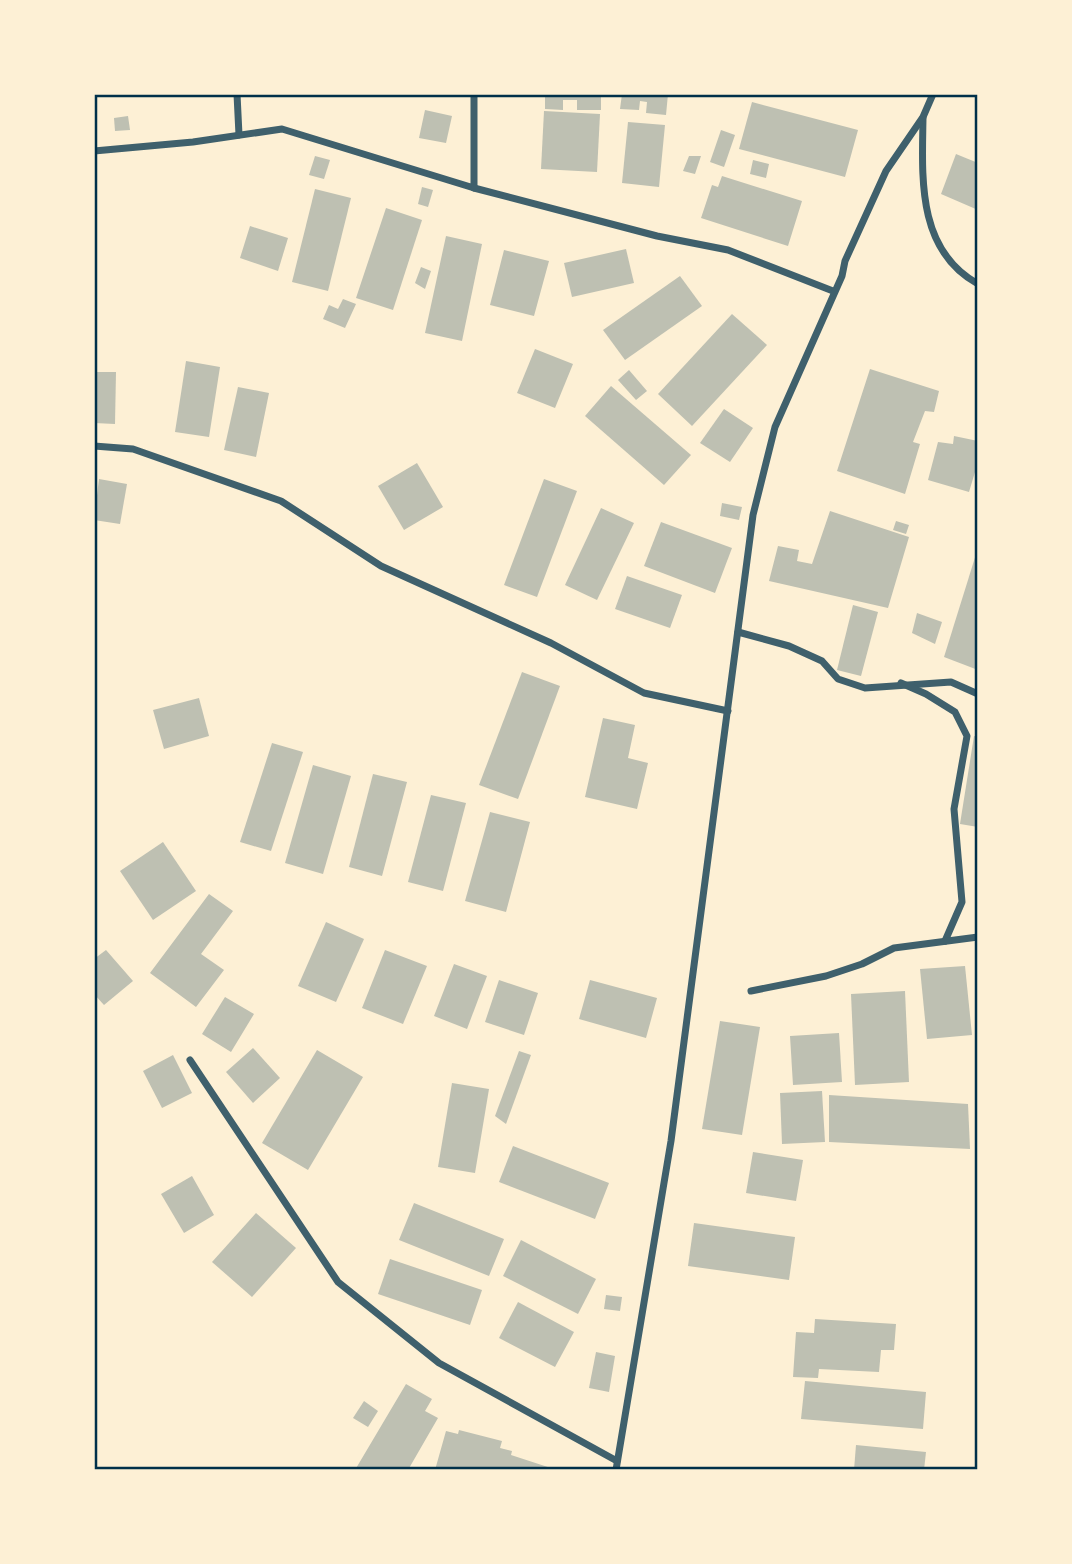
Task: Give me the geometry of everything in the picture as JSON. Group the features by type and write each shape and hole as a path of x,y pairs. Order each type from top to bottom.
{"street":[{"path":"237,94 239,135"},
{"path":"474,94 474,188"},
{"path":"190,1060 338,1282 439,1363 616,1465 671,1141 753,515 775,427 833,291 886,171 923,117 933,94"},
{"path":"923,117 922,178 932,237 959,273 978,284"},
{"path":"94,151 282,129 474,188 657,236 728,250 833,291"},
{"path":"94,446 133,449 281,501 382,566 551,643 644,693 728,711"},
{"path":"738,632 789,646 821,662 838,679 865,688 901,683 951,682 978,694"},
{"path":"901,683 926,694 955,712 967,736 954,809 962,902 946,941"},
{"path":"751,991 826,976 862,964 894,948 978,937"}],"building":[{"path":"545,94 601,94 601,110 577,110 577,100 563,100 563,110 545,109"},
{"path":"622,94 668,94 666,115 646,113 647,102 640,101 639,110 620,109"},
{"path":"752,102 858,130 845,177 739,149"},
{"path":"425,110 452,116 446,143 419,138"},
{"path":"544,111 600,114 597,172 541,169"},
{"path":"128,116 130,130 115,131 114,118"},
{"path":"628,122 665,125 659,187 622,183"},
{"path":"721,130 735,135 724,167 710,162"},
{"path":"956,154 978,163 978,210 941,194"},
{"path":"315,156 330,160 324,179 309,175"},
{"path":"689,156 701,156 695,174 683,171"},
{"path":"753,160 769,164 766,178 750,174"},
{"path":"722,176 802,201 788,246 701,218 712,185 718,187"},
{"path":"422,187 433,190 428,207 418,204"},
{"path":"315,189 351,198 328,291 292,282"},
{"path":"386,208 422,220 393,310 356,298"},
{"path":"250,226 288,238 278,271 240,258"},
{"path":"446,236 482,244 462,341 425,333"},
{"path":"626,249 634,283 572,297 564,263"},
{"path":"504,250 549,261 534,316 490,305"},
{"path":"421,267 431,271 425,289 415,283"},
{"path":"680,276 702,306 625,360 603,330"},
{"path":"343,299 356,304 345,328 323,319 329,305 338,309"},
{"path":"732,314 767,345 692,426 658,394"},
{"path":"535,349 573,364 555,408 517,393"},
{"path":"186,361 220,367 209,437 175,432"},
{"path":"870,369 939,391 934,412 925,411 913,442 920,444 905,494 837,471"},
{"path":"629,370 647,391 636,400 618,380"},
{"path":"94,372 116,372 115,424 94,423"},
{"path":"611,386 691,455 664,485 585,416"},
{"path":"238,387 269,393 256,457 224,450"},
{"path":"724,409 753,428 730,462 700,443"},
{"path":"954,436 978,441 978,462 969,492 928,480 938,442 953,444"},
{"path":"417,463 443,507 404,530 378,486"},
{"path":"99,479 127,484 120,524 94,520"},
{"path":"544,479 577,491 537,597 504,585"},
{"path":"722,503 742,507 739,520 720,516"},
{"path":"601,508 634,523 597,600 565,585"},
{"path":"830,511 909,537 888,608 769,581 778,546 799,550 797,561 812,564"},
{"path":"896,521 909,525 906,534 893,530"},
{"path":"661,522 732,548 715,593 644,566"},
{"path":"978,551 978,670 944,657"},
{"path":"627,576 682,595 670,628 615,609"},
{"path":"853,605 878,612 861,676 837,670"},
{"path":"917,613 942,622 935,644 912,633"},
{"path":"522,672 560,686 518,799 479,785"},
{"path":"199,698 209,736 164,749 153,710"},
{"path":"603,718 635,725 628,758 648,763 637,809 585,797"},
{"path":"974,736 978,737 978,827 960,824"},
{"path":"272,743 303,752 271,851 240,842"},
{"path":"313,765 351,776 323,874 285,863"},
{"path":"373,774 407,782 382,876 349,867"},
{"path":"431,795 466,803 443,891 408,882"},
{"path":"490,812 530,822 506,912 465,901"},
{"path":"163,842 196,891 153,920 120,871"},
{"path":"209,894 233,911 201,954 224,970 196,1007 150,973"},
{"path":"326,922 364,939 336,1002 298,986"},
{"path":"106,950 133,981 104,1005 94,994 94,959"},
{"path":"385,950 427,966 403,1024 362,1008"},
{"path":"454,964 487,976 467,1029 434,1016"},
{"path":"965,966 972,1035 927,1039 920,969"},
{"path":"499,980 538,993 524,1035 485,1022"},
{"path":"590,980 657,998 646,1038 579,1019"},
{"path":"905,991 909,1082 855,1085 851,994"},
{"path":"225,997 254,1014 231,1052 202,1034"},
{"path":"720,1021 760,1027 742,1135 702,1129"},
{"path":"839,1033 842,1082 793,1085 790,1036"},
{"path":"253,1048 280,1078 253,1103 226,1072"},
{"path":"317,1050 363,1077 308,1170 262,1143"},
{"path":"519,1051 531,1055 506,1124 495,1116"},
{"path":"173,1055 192,1093 162,1108 143,1071"},
{"path":"452,1083 489,1089 475,1173 438,1167"},
{"path":"822,1091 825,1142 782,1144 780,1093"},
{"path":"829,1095 968,1104 970,1149 829,1142"},
{"path":"513,1146 609,1183 595,1219 499,1182"},
{"path":"753,1152 803,1160 796,1201 746,1193"},
{"path":"192,1176 214,1215 184,1233 161,1194"},
{"path":"414,1203 504,1239 489,1276 399,1240"},
{"path":"256,1213 296,1248 252,1297 212,1262"},
{"path":"694,1223 795,1237 789,1280 688,1266"},
{"path":"521,1240 596,1279 578,1314 503,1276"},
{"path":"390,1259 482,1290 470,1325 378,1294"},
{"path":"606,1295 622,1297 620,1311 604,1309"},
{"path":"518,1302 574,1332 555,1367 499,1338"},
{"path":"815,1319 896,1324 894,1350 881,1350 879,1372 819,1369 818,1378 793,1377 796,1332 814,1333"},
{"path":"596,1352 615,1356 609,1392 589,1388"},
{"path":"805,1381 926,1392 923,1429 801,1419"},
{"path":"406,1384 432,1399 425,1411 438,1418 408,1470 355,1470"},
{"path":"364,1401 378,1411 368,1427 353,1418"},
{"path":"459,1430 502,1441 500,1448 512,1451 511,1455 557,1470 435,1470 446,1431 458,1434"},
{"path":"856,1445 926,1452 924,1470 854,1470"}]}
